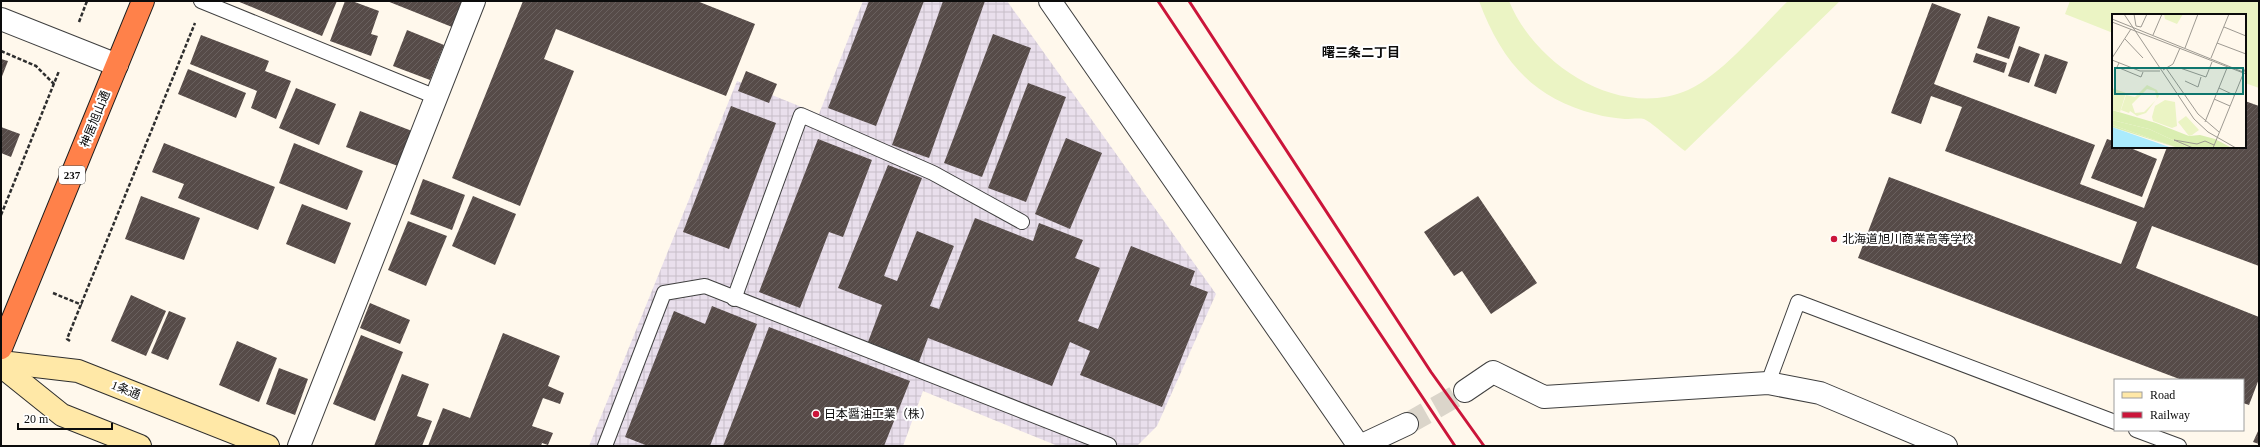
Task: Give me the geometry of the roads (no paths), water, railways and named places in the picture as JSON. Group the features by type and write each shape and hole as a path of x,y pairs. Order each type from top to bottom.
{"highway":[{"name":"神居旭山通","path":"1,348 143,1"}],"street":[{"path":"299,446 474,1"},
{"path":"1050,1 1360,446 1407,424"},
{"path":"1,19 116,65"},
{"name":"1条通","path":"1,362 78,371 268,446"},
{"path":"1,366 62,415 140,446"},
{"path":"1465,390 1493,372 1544,397 1768,383 1820,393 1946,446"}],"lane":[{"path":"201,1 436,97"},
{"path":"734,299 801,115 933,173 1022,222"},
{"path":"605,446 664,293 705,286 734,299 1110,445"},
{"path":"1768,383 1798,302 2114,422"},
{"path":"2139,431 2179,446"}],"tunnel":[{"path":"1407,424 1465,391"}],"railway":[{"path":"1158,1 1455,446"},
{"path":"1189,1 1431,372 1484,446"}],"place":[{"name":"北海道旭川商業高等学校","path":"1834,239"},
{"name":"日本醤油工業（株）","path":"816,414"}],"district":[{"name":"曙三条二丁目","path":"1361,52"}]}
